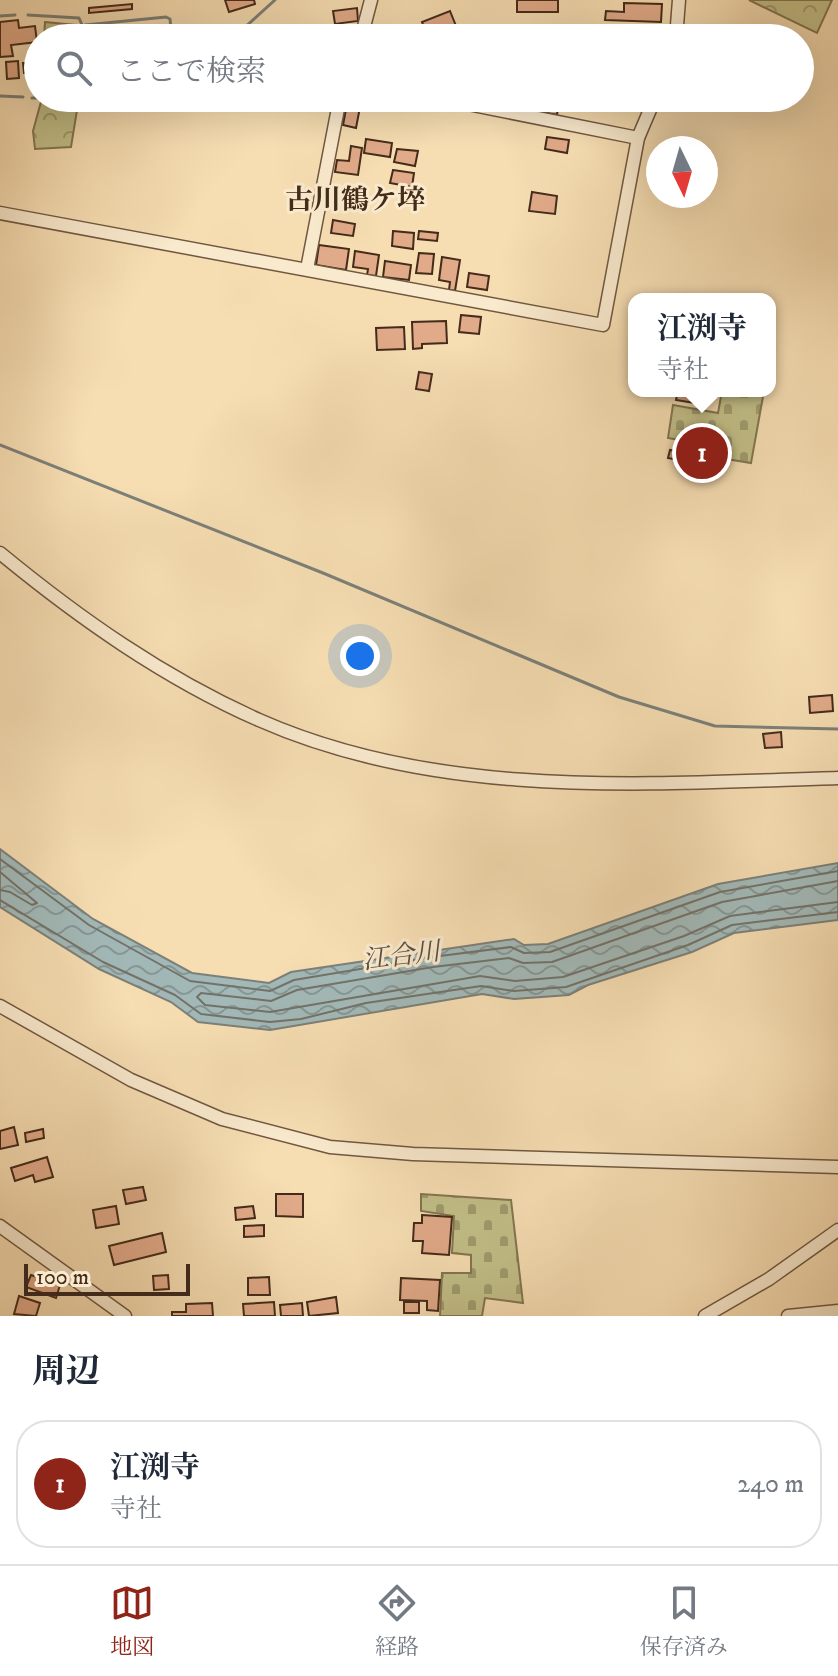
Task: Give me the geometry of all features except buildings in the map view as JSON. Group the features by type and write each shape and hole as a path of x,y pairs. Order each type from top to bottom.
{"street":[{"path":"365,24 371,0"},
{"path":"677,24 679,0"},
{"path":"307,269 337,112"},
{"path":"508,112 638,138"},
{"path":"0,213 603,325 638,138 649,112"},
{"path":"0,553 57,600 189,685 262,721 382,760 520,780 838,778"},
{"path":"0,1006 131,1080 183,1103 222,1119 330,1147 413,1154 838,1167"},
{"path":"0,1226 125,1316"},
{"path":"705,1316 769,1279 838,1230"},
{"path":"788,1316 838,1311"}],"green space":[{"path":"749,0 832,0 817,33 814,24 798,24"},
{"path":"38,112 77,112 71,147 35,149 33,131"},
{"path":"721,397 763,397 751,463 714,457 715,447 668,438 673,405 718,413"},
{"path":"421,1194 511,1200 523,1303 485,1298 482,1316 440,1316 442,1273 471,1273 471,1255 452,1253 454,1216 421,1211"}],"water":[{"path":"0,849 93,919 192,973 269,983 291,972 514,939 524,945 548,944 718,884 838,863 838,920 734,933 692,952 588,985 569,995 514,999 482,994 270,1030 198,1022 171,1002 99,969 0,907"}],"waterway":[{"path":"248,24 275,0"},
{"path":"0,16 15,15"},
{"path":"28,15 79,18 82,24"},
{"path":"95,24 166,17 171,24"},
{"path":"0,96 23,97"},
{"path":"0,445 323,573 619,697 715,726 838,729"}],"place":[{"name":"江渕寺","path":"702,453"}],"district":[{"name":"古川鶴ケ埣","path":"355,199"}],"water label":[{"name":"江合川","path":"401,955"}]}
